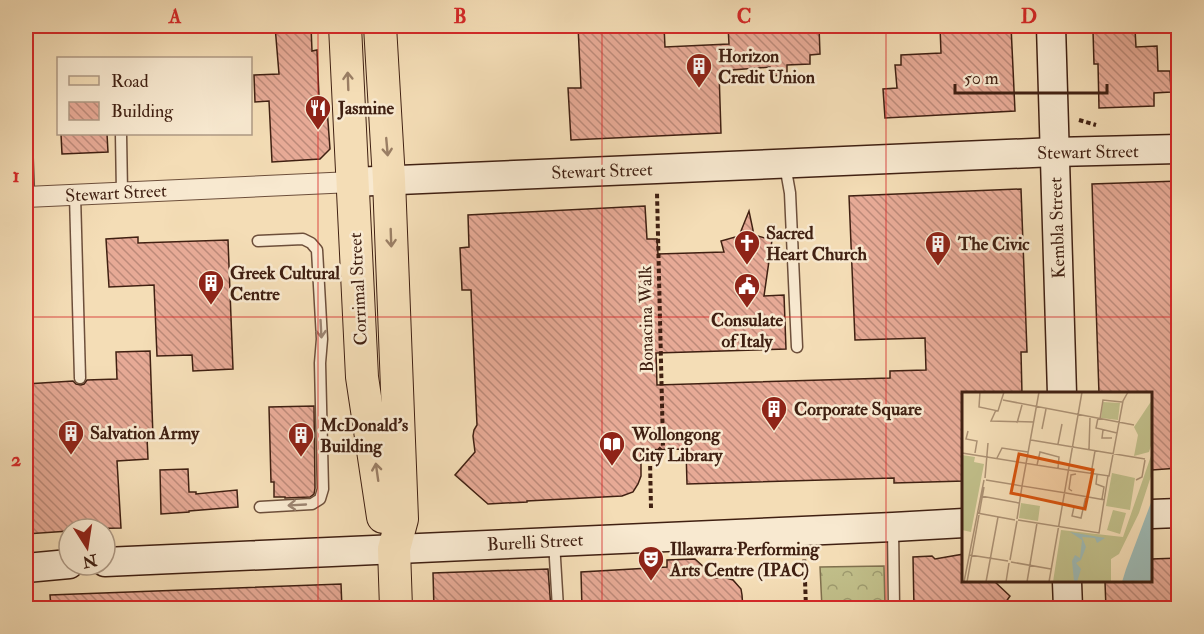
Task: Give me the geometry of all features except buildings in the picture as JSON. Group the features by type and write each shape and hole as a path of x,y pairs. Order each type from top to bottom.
{"main road":[{"name":"Corrimal Street","path":"345,26 362,377 384,521 394,549"},
{"name":"Corrimal Street","path":"380,26 389,180 402,519 394,549 396,609"},
{"name":"Kembla Street","path":"1051,26 1062,392"},
{"name":"Stewart Street","path":"352,182 1055,152 1179,149"},
{"path":"1153,514 1179,513"},
{"name":"Burelli Street","path":"117,561 962,523"},
{"path":"26,568 57,565"},
{"path":"1067,583 1068,609"}],"street":[{"name":"Stewart Street","path":"27,197 352,182"}],"lane":[{"path":"26,119 27,197"},
{"path":"121,135 122,193"},
{"path":"785,163 790,193 797,347"},
{"path":"75,195 80,378"},
{"path":"258,241 303,239 311,243 316,250 322,339 323,489 320,499 312,504 260,507"},
{"path":"893,527 894,609"},
{"path":"554,542 558,609"}],"path":[{"path":"1079,120 1097,126"},
{"name":"Bonacina Walk","path":"651,508 650,460 663,446 657,192"},
{"path":"804,552 806,609"}],"green space":[{"path":"884,566 885,608 822,608 820,567"}],"place":[{"name":"Horizon Credit Union","path":"699,89"},
{"name":"Jasmine","path":"318,131"},
{"name":"Sacred Heart Church","path":"747,266"},
{"name":"The Civic","path":"938,267"},
{"name":"Greek Cultural Centre","path":"211,306"},
{"name":"Consulate of Italy","path":"747,309"},
{"name":"Corporate Square","path":"774,432"},
{"name":"Salvation Army","path":"71,456"},
{"name":"McDonald's Building","path":"301,458"},
{"name":"Wollongong City Library","path":"612,467"},
{"name":"Illawarra Performing Arts Centre (IPAC)","path":"651,582"}]}
